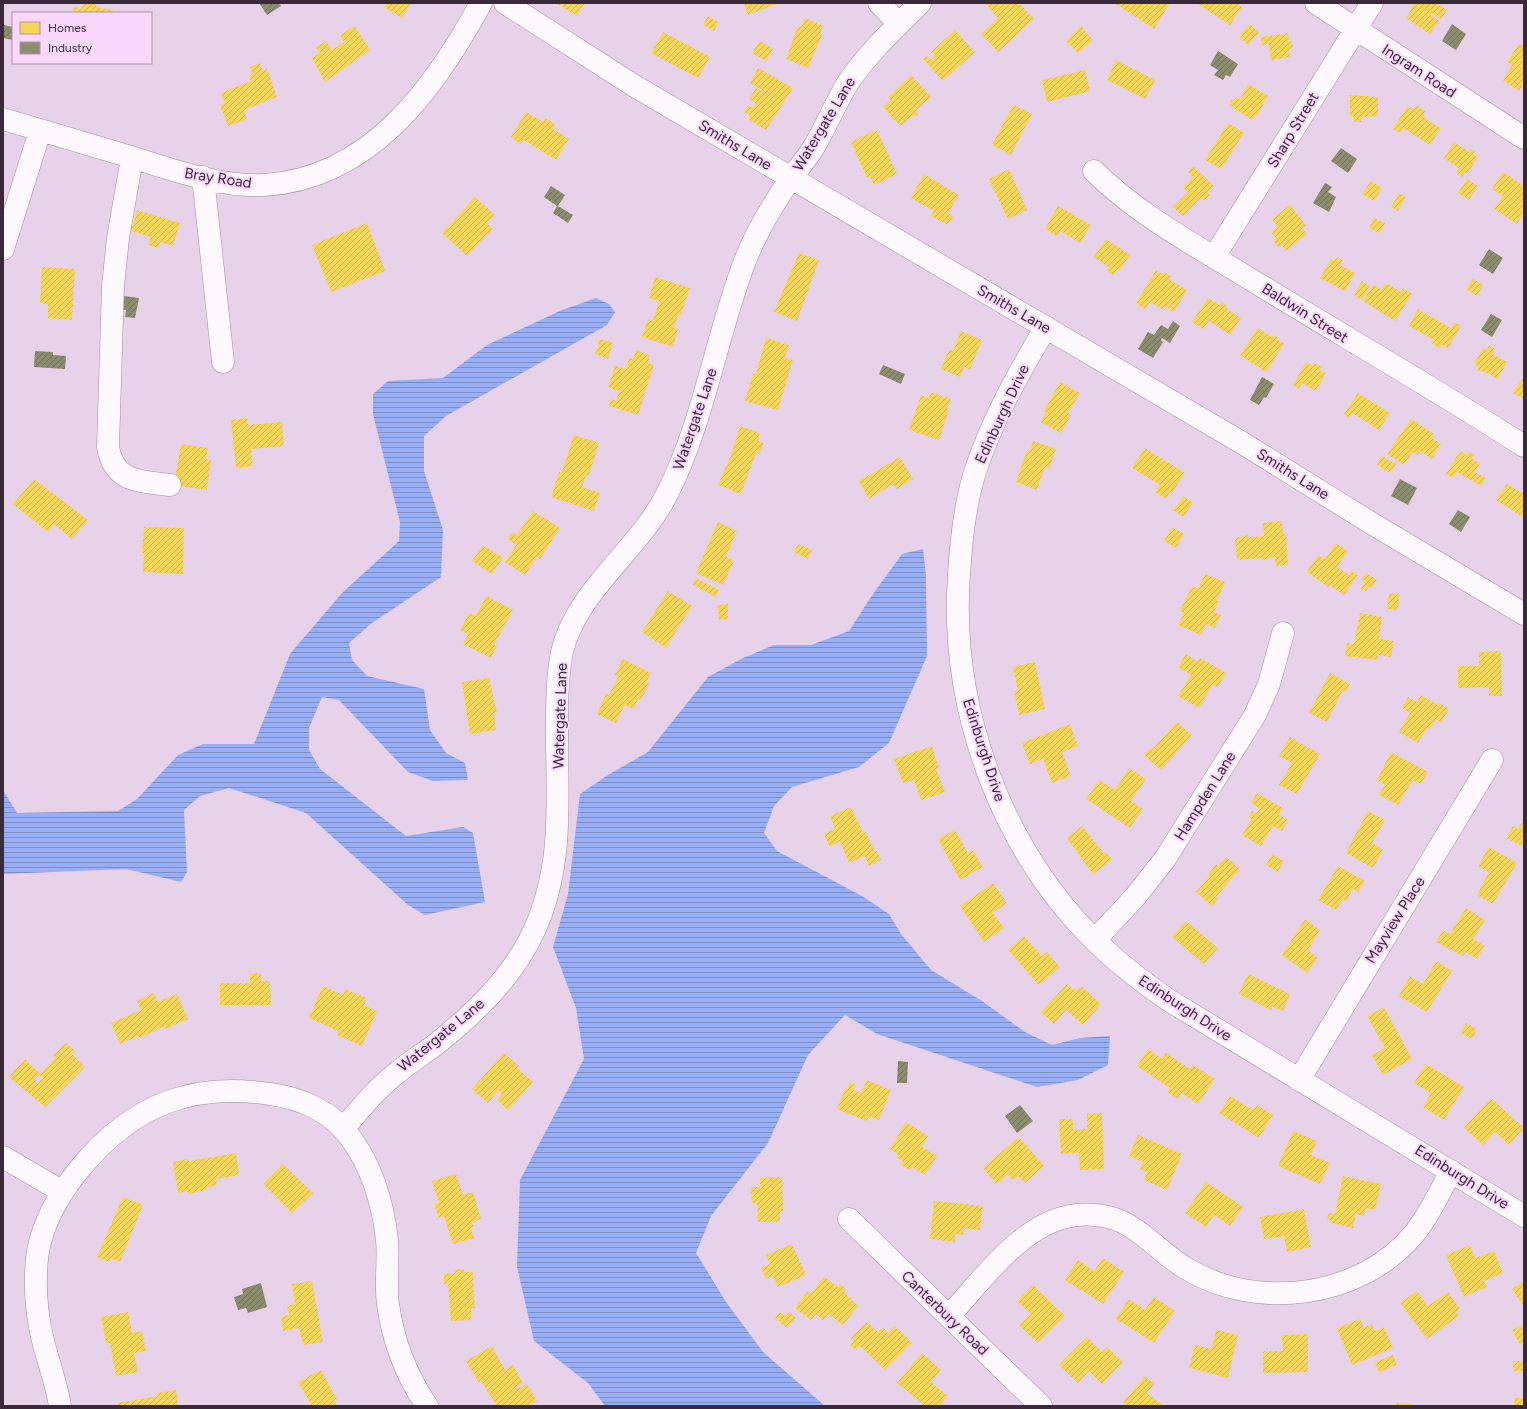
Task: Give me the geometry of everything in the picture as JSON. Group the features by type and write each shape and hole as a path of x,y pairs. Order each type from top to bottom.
{"street":[{"name":"Bray Road","path":"3,119 157,166 203,177 231,183 263,185 290,182 329,169 359,153 390,128 417,100 442,70 459,44 481,3"},
{"name":"Smiths Lane","path":"505,3 633,85 1244,444 1371,523 1524,614"},
{"path":"879,3 899,24"},
{"name":"Watergate Lane","path":"343,1129 395,1073 436,1044 482,1004 506,978 523,953 534,931 545,901 552,874 558,840 557,697 562,653 568,631 579,610 604,578 640,538 667,495 681,463 701,408 742,268 762,225 781,193 819,139 851,78 864,60 920,3"},
{"name":"Ingram Road","path":"1316,3 1524,138"},
{"name":"Sharp Street","path":"1214,257 1355,28 1372,3"},
{"path":"3,249 40,131"},
{"path":"132,158 118,238 113,286 108,446 110,456 115,467 123,476 132,480 170,485"},
{"name":"Baldwin Street","path":"1094,171 1132,205 1360,347 1460,404 1524,446"},
{"path":"203,177 223,362"},
{"name":"Edinburgh Drive","path":"1046,327 1010,389 989,436 975,474 968,503 960,553 957,603 958,637 964,687 973,727 999,800 1019,839 1042,876 1068,911 1095,940 1133,975 1170,1001 1524,1216"},
{"name":"Hampden Lane","path":"1095,940 1135,898 1165,859 1255,715 1269,684 1283,633"},
{"name":"Mayview Place","path":"1299,1080 1492,760"},
{"path":"60,1406 57,1385 40,1331 36,1287 41,1236 63,1192 95,1151 118,1129 138,1115 164,1103 191,1095 225,1090 253,1091 287,1096 307,1103 325,1113 343,1129 363,1158 375,1182 383,1211 387,1241 388,1302 393,1332 402,1361 415,1388 427,1406"},
{"path":"3,1157 63,1192"},
{"path":"949,1316 1007,1253 1033,1231 1054,1220 1077,1215 1102,1216 1116,1219 1142,1233 1170,1258 1188,1270 1218,1284 1242,1290 1276,1293 1308,1292 1327,1288 1353,1278 1378,1265 1395,1252 1413,1235 1428,1215 1451,1171"},
{"name":"Canterbury Road","path":"849,1219 1041,1406"}],"water":[{"path":"596,298 609,304 615,312 607,325 446,416 424,436 424,471 443,530 441,577 372,623 349,643 352,660 367,676 424,689 430,730 446,753 465,763 468,780 433,781 408,772 339,700 322,697 309,728 309,750 320,769 406,836 463,827 473,833 485,902 425,915 408,905 306,813 229,788 200,796 184,810 187,872 181,882 126,869 3,874 3,790 17,813 118,811 137,799 178,755 203,744 254,744 290,654 342,593 399,541 400,522 373,414 373,394 388,381 443,378 487,345 562,310"},
{"path":"923,549 926,575 927,656 889,743 859,767 792,787 774,806 764,833 777,851 862,896 889,914 901,934 931,970 982,1001 1025,1032 1052,1045 1080,1038 1110,1036 1108,1065 1078,1080 1037,1087 877,1034 845,1015 808,1055 768,1143 711,1216 696,1253 726,1302 763,1352 825,1406 605,1406 588,1383 534,1341 517,1267 520,1180 584,1059 576,1008 553,947 568,894 580,794 608,775 648,752 708,677 743,658 774,645 811,645 849,631 873,594 902,554"}],"building: Homes":[{"path":"83,3 96,3 96,7 113,10 113,12 73,12 74,7 82,9"},
{"path":"387,3 411,3 402,18 384,7"},
{"path":"556,3 585,3 577,16"},
{"path":"780,3 748,15 744,4"},
{"path":"985,3 1019,3 1034,19 998,52 981,34 998,18"},
{"path":"1170,3 1154,29 1116,4"},
{"path":"1196,3 1236,3 1242,7 1230,25"},
{"path":"1415,3 1436,3 1447,10 1441,19 1432,13 1431,15 1439,21 1430,34 1406,18"},
{"path":"708,16 719,22 714,31 703,25"},
{"path":"805,18 823,26 820,34 822,35 808,68 786,59 798,26 801,27"},
{"path":"1250,24 1259,33 1248,45 1239,36"},
{"path":"355,26 370,50 325,82 312,58 320,53 316,47 326,41 332,50 344,42 340,35"},
{"path":"1081,26 1093,40 1078,53 1066,41"},
{"path":"955,30 975,52 943,81 923,59 927,56 931,60 935,56 931,52"},
{"path":"663,32 710,57 698,78 651,53"},
{"path":"1288,33 1289,42 1292,41 1293,48 1289,49 1290,57 1271,60 1269,44 1262,45 1261,37"},
{"path":"760,41 773,49 766,61 752,53"},
{"path":"1519,44 1524,47 1524,83 1519,91 1503,80 1512,65 1507,62"},
{"path":"1116,60 1155,80 1145,99 1107,80"},
{"path":"260,63 263,71 267,69 277,97 244,110 247,119 228,126 220,105 225,103 221,93 251,81 249,76 253,74 250,67"},
{"path":"758,68 793,88 766,130 748,119 750,115 744,112 748,105 753,108 756,103 749,99 756,88 764,92 750,83"},
{"path":"1085,70 1090,91 1047,102 1042,80"},
{"path":"911,75 931,97 917,109 918,114 916,116 912,116 900,126 883,107 891,100 888,97"},
{"path":"1248,85 1268,96 1257,116 1255,115 1252,120 1229,105 1232,99 1234,101 1236,97 1240,99"},
{"path":"1350,95 1378,97 1378,116 1361,117 1361,122 1354,122 1353,116 1350,117"},
{"path":"1013,105 1032,114 1011,155 992,145"},
{"path":"1416,105 1425,111 1423,115 1425,116 1424,118 1441,128 1430,145 1403,128 1400,133 1393,129 1407,107 1414,109"},
{"path":"526,112 543,122 545,118 555,124 553,129 569,139 556,160 524,140 521,144 511,137"},
{"path":"1228,123 1244,133 1221,169 1205,160"},
{"path":"877,130 897,174 874,185 870,176 867,178 851,142"},
{"path":"1454,142 1469,152 1471,149 1475,151 1473,154 1478,157 1467,174 1465,172 1462,177 1456,172 1459,168 1444,158"},
{"path":"1193,166 1214,186 1208,193 1210,195 1205,200 1202,197 1183,216 1173,207 1188,192 1183,188 1193,177 1188,172"},
{"path":"1009,169 1027,210 1008,219 989,179"},
{"path":"1503,172 1524,186 1524,213 1517,224 1494,209 1503,196 1492,189"},
{"path":"924,174 959,195 948,213 953,216 948,225 931,216 934,211 911,198"},
{"path":"1467,179 1478,186 1469,200 1458,193"},
{"path":"1371,181 1382,188 1374,201 1362,194"},
{"path":"1399,193 1406,197 1398,211 1391,207"},
{"path":"475,197 495,215 487,223 493,229 467,256 442,233"},
{"path":"1290,205 1306,225 1302,228 1307,234 1286,251 1282,245 1278,247 1274,241 1276,239 1271,232 1278,227 1272,219"},
{"path":"1058,206 1091,225 1080,243 1061,231 1058,236 1045,229"},
{"path":"137,210 180,223 173,246 160,242 158,248 148,245 151,237 131,231"},
{"path":"1374,218 1385,223 1380,233 1369,228"},
{"path":"367,223 385,271 331,292 312,245"},
{"path":"1106,239 1130,255 1119,271 1117,270 1113,275 1107,270 1109,267 1094,257"},
{"path":"799,253 819,260 797,321 774,312"},
{"path":"1337,257 1343,260 1340,265 1355,273 1345,291 1320,278 1331,259 1334,261"},
{"path":"42,267 75,269 72,320 48,318 48,304 40,303"},
{"path":"1156,270 1162,274 1164,272 1171,276 1169,279 1187,290 1174,312 1164,306 1162,309 1150,302 1145,309 1136,303"},
{"path":"655,277 690,288 681,315 678,315 674,328 678,329 673,347 642,337 648,319 653,321 659,301 649,298"},
{"path":"1473,279 1483,285 1477,296 1466,289"},
{"path":"1362,281 1370,286 1362,300 1354,295"},
{"path":"1386,283 1401,292 1403,288 1412,294 1395,321 1363,301 1373,285 1382,290"},
{"path":"1208,298 1220,305 1222,302 1226,305 1226,308 1241,318 1230,335 1209,321 1203,329 1192,322"},
{"path":"1418,309 1451,328 1455,322 1461,326 1448,348 1442,345 1440,348 1432,344 1434,340 1409,326"},
{"path":"1258,328 1272,337 1274,335 1278,337 1278,340 1284,344 1266,372 1240,355"},
{"path":"961,331 982,340 970,370 964,367 960,377 941,369 949,350 953,351"},
{"path":"766,338 789,345 785,358 793,360 778,410 745,401 753,374 756,374"},
{"path":"600,339 613,343 608,359 595,354"},
{"path":"1489,345 1495,349 1493,354 1507,362 1498,379 1483,371 1477,370 1479,367 1474,364 1483,348 1487,350"},
{"path":"636,350 650,355 648,363 654,365 638,415 609,406 611,399 616,401 619,391 608,387 615,366 626,369 629,358 633,359"},
{"path":"1306,362 1313,366 1315,363 1322,367 1320,371 1326,373 1316,391 1302,383 1299,389 1293,385"},
{"path":"1524,376 1524,399 1513,393"},
{"path":"1060,382 1080,393 1068,413 1071,415 1061,433 1041,422 1046,412 1044,411"},
{"path":"931,392 951,399 939,440 909,430 921,395 929,398"},
{"path":"1358,393 1390,413 1379,430 1352,413 1349,418 1344,414"},
{"path":"247,418 248,425 282,422 284,446 251,449 253,466 236,468 231,420"},
{"path":"1411,419 1434,434 1432,438 1441,444 1432,459 1420,451 1418,455 1413,452 1404,465 1387,454"},
{"path":"740,426 760,433 758,441 764,443 759,454 756,453 741,494 718,485 731,455"},
{"path":"574,435 599,443 589,476 586,475 582,487 600,493 594,511 551,497 559,472 562,472"},
{"path":"1033,441 1056,449 1049,469 1045,467 1037,490 1016,482 1027,450 1030,451"},
{"path":"181,444 208,448 206,459 211,460 207,490 174,485"},
{"path":"1145,448 1185,473 1172,493 1170,492 1166,499 1155,492 1160,485 1132,468"},
{"path":"1460,451 1467,455 1468,452 1474,455 1472,459 1480,463 1475,472 1486,478 1481,486 1457,472 1453,478 1446,474"},
{"path":"1382,456 1396,464 1390,473 1377,465"},
{"path":"900,457 913,479 897,489 893,484 869,499 859,481"},
{"path":"34,479 88,520 72,539 54,524 48,532 13,504"},
{"path":"1507,484 1524,494 1524,518 1496,500"},
{"path":"1184,496 1193,503 1183,517 1173,510"},
{"path":"533,511 560,528 540,559 537,557 525,575 505,562 516,545 508,539 513,532 517,535"},
{"path":"1282,521 1283,534 1286,534 1288,565 1276,566 1275,557 1262,560 1262,558 1237,560 1235,538 1248,535 1248,537 1264,536 1263,523"},
{"path":"718,522 737,531 726,557 734,561 723,585 696,573"},
{"path":"144,527 184,528 183,574 143,572 144,553 142,553"},
{"path":"1172,527 1184,534 1176,548 1164,541"},
{"path":"1336,543 1348,551 1337,567 1349,575 1351,571 1358,575 1344,595 1329,585 1328,587 1307,572 1318,555 1325,559"},
{"path":"798,544 812,550 808,559 794,552"},
{"path":"483,545 503,558 492,574 472,561"},
{"path":"1366,573 1377,580 1372,588 1369,586 1366,591 1361,588 1365,581 1362,579"},
{"path":"1205,574 1225,582 1217,601 1219,602 1214,612 1221,615 1215,628 1206,624 1201,635 1178,625 1184,613 1180,611 1192,586 1198,589"},
{"path":"696,578 719,590 716,597 693,585"},
{"path":"668,591 692,606 666,648 642,632"},
{"path":"1389,593 1399,594 1398,610 1387,609"},
{"path":"486,596 513,610 494,645 497,646 491,658 463,644 468,634 460,630 469,613 476,616"},
{"path":"728,604 728,619 719,620 718,605"},
{"path":"1360,613 1382,617 1379,639 1394,641 1391,657 1378,655 1377,660 1345,656 1347,643 1354,644"},
{"path":"1501,651 1502,696 1489,696 1489,687 1458,688 1458,666 1479,666 1479,652"},
{"path":"1186,654 1198,662 1200,658 1226,673 1218,687 1213,684 1199,708 1178,696 1191,675 1178,667"},
{"path":"623,659 651,673 646,682 649,684 641,700 638,699 634,709 625,705 616,723 597,714 606,694 609,695 618,677 615,675"},
{"path":"1035,662 1045,709 1019,715 1014,691 1018,691 1013,667"},
{"path":"1330,673 1350,684 1346,692 1343,690 1327,722 1309,713"},
{"path":"489,678 497,712 494,713 496,730 470,734 462,682"},
{"path":"1421,695 1438,705 1439,703 1449,709 1441,723 1436,719 1430,729 1427,728 1418,743 1399,732 1410,713 1402,708 1408,697 1417,702"},
{"path":"1177,722 1192,735 1161,770 1144,755 1150,748 1152,750"},
{"path":"1070,724 1078,746 1062,752 1071,776 1052,783 1043,759 1030,764 1022,743"},
{"path":"1290,737 1320,754 1297,794 1279,785 1292,763 1279,756"},
{"path":"932,746 939,768 936,769 945,792 921,800 914,780 903,783 894,759"},
{"path":"1391,752 1428,772 1421,784 1413,780 1398,805 1379,795 1385,785 1377,780"},
{"path":"1129,768 1146,779 1131,801 1143,809 1130,828 1086,799 1099,780 1115,790"},
{"path":"1257,793 1283,808 1279,815 1288,820 1282,831 1273,826 1261,846 1242,835 1252,819 1248,818 1252,811 1256,813 1259,808 1251,803"},
{"path":"851,807 863,833 866,832 875,852 877,851 881,860 869,866 865,856 849,863 840,841 830,847 824,834 835,829 830,816"},
{"path":"1368,811 1385,820 1372,843 1383,850 1373,868 1346,853"},
{"path":"1524,820 1524,847 1506,838 1513,826 1518,829"},
{"path":"1082,826 1104,853 1106,852 1112,860 1093,874 1067,838"},
{"path":"955,830 968,853 973,850 983,867 960,880 938,839"},
{"path":"1489,847 1517,863 1493,904 1477,895 1489,872 1478,866"},
{"path":"1272,854 1284,861 1278,872 1266,865"},
{"path":"1226,857 1240,869 1216,897 1218,899 1212,906 1196,892 1210,876 1208,875 1216,864 1218,866"},
{"path":"1338,866 1365,881 1358,892 1353,889 1347,901 1343,899 1336,910 1318,900"},
{"path":"993,883 1007,903 993,913 1004,928 984,942 960,906"},
{"path":"1466,908 1485,920 1473,939 1485,946 1477,959 1466,952 1463,956 1436,942 1443,930 1450,934"},
{"path":"1305,919 1320,930 1308,950 1318,958 1307,973 1282,955"},
{"path":"1186,921 1218,948 1204,964 1172,937"},
{"path":"1024,936 1042,956 1047,952 1060,967 1039,985 1008,950"},
{"path":"1436,961 1452,971 1427,1012 1399,996 1410,976 1423,984"},
{"path":"261,973 261,981 270,981 271,1005 220,1005 220,983 250,983 250,974"},
{"path":"1248,974 1290,994 1283,1011 1272,1006 1271,1010 1239,994"},
{"path":"1067,984 1076,991 1081,986 1101,1004 1083,1025 1066,1010 1054,1024 1041,1012"},
{"path":"323,986 343,995 345,989 367,998 364,1005 377,1011 362,1046 337,1035 339,1031 309,1018"},
{"path":"154,993 158,1002 177,994 188,1019 166,1029 165,1026 139,1038 138,1036 120,1044 111,1023 141,1010 137,1001"},
{"path":"1384,1007 1412,1059 1383,1075 1372,1055 1385,1048 1367,1016"},
{"path":"1466,1023 1477,1029 1472,1039 1461,1033"},
{"path":"66,1043 75,1051 72,1054 85,1067 45,1107 9,1077 25,1059 40,1073 34,1079 38,1083 43,1078 39,1075 56,1057 53,1056"},
{"path":"1148,1049 1162,1059 1166,1053 1190,1069 1193,1065 1215,1079 1198,1104 1181,1093 1178,1099 1167,1092 1170,1088 1137,1066"},
{"path":"504,1053 519,1066 517,1068 533,1082 508,1110 497,1100 502,1094 499,1090 488,1103 472,1089"},
{"path":"1426,1064 1464,1087 1444,1120 1423,1107 1431,1093 1414,1083"},
{"path":"867,1080 891,1090 879,1120 869,1116 867,1121 837,1109 846,1087 848,1088 850,1082 856,1085 854,1090 861,1093"},
{"path":"1230,1096 1253,1110 1257,1105 1273,1115 1259,1138 1219,1113"},
{"path":"1491,1098 1524,1128 1509,1145 1495,1132 1483,1145 1464,1128"},
{"path":"1102,1113 1104,1169 1080,1170 1079,1153 1061,1154 1059,1119 1073,1119 1073,1130 1087,1129 1087,1114"},
{"path":"906,1122 928,1136 922,1147 937,1156 925,1175 912,1167 910,1170 901,1165 903,1161 897,1158 899,1155 890,1149"},
{"path":"1293,1131 1317,1141 1311,1155 1330,1163 1320,1184 1278,1166"},
{"path":"1138,1135 1182,1154 1167,1190 1144,1180 1147,1172 1140,1169 1143,1162 1129,1156"},
{"path":"1019,1137 1044,1166 1025,1183 1018,1176 1013,1180 1008,1175 997,1184 983,1168"},
{"path":"236,1153 239,1175 216,1179 217,1185 207,1187 207,1189 202,1191 188,1194 188,1191 178,1193 173,1162 188,1159 189,1161"},
{"path":"283,1164 313,1193 292,1213 263,1184"},
{"path":"456,1174 463,1195 473,1192 481,1219 472,1222 474,1227 471,1228 474,1238 453,1244 444,1216 439,1218 434,1204 439,1203 432,1181"},
{"path":"1343,1176 1381,1184 1375,1210 1366,1208 1364,1216 1356,1214 1353,1228 1332,1223 1332,1221 1327,1219 1329,1213 1335,1214"},
{"path":"782,1177 783,1211 780,1211 780,1222 758,1222 757,1203 752,1203 751,1187 760,1187 760,1178"},
{"path":"1206,1182 1243,1207 1230,1226 1214,1215 1206,1227 1185,1213"},
{"path":"123,1197 143,1205 120,1262 111,1258 109,1262 97,1257"},
{"path":"934,1201 983,1206 980,1230 964,1228 963,1235 955,1234 955,1242 930,1239"},
{"path":"1304,1209 1311,1247 1287,1252 1284,1236 1264,1239 1260,1217"},
{"path":"792,1244 806,1275 778,1287 773,1276 766,1279 761,1268 770,1264 766,1255"},
{"path":"1470,1245 1475,1258 1494,1251 1503,1273 1484,1281 1487,1287 1464,1297 1446,1255"},
{"path":"1103,1258 1124,1272 1103,1304 1065,1280 1078,1260 1094,1271"},
{"path":"464,1269 464,1272 473,1272 475,1308 471,1308 471,1320 451,1321 448,1284 444,1284 444,1274 455,1273 454,1270"},
{"path":"824,1277 838,1287 840,1284 846,1289 844,1292 858,1306 843,1325 828,1314 823,1320 816,1314 811,1320 795,1308 808,1291 811,1294"},
{"path":"312,1281 323,1342 303,1345 299,1328 283,1331 281,1317 289,1315 287,1306 295,1304 292,1284"},
{"path":"1524,1281 1524,1307 1512,1289"},
{"path":"1033,1285 1065,1316 1038,1343 1019,1325 1031,1314 1017,1301"},
{"path":"1417,1291 1428,1306 1448,1292 1460,1309 1456,1312 1459,1316 1427,1339 1400,1303"},
{"path":"1154,1297 1175,1311 1154,1343 1116,1319 1129,1299 1145,1310"},
{"path":"128,1312 132,1333 142,1331 146,1351 134,1353 138,1372 116,1376 110,1343 106,1343 101,1317"},
{"path":"780,1312 785,1316 789,1312 796,1318 787,1328 775,1318"},
{"path":"1360,1319 1364,1328 1372,1324 1375,1331 1384,1327 1393,1348 1352,1365 1337,1328"},
{"path":"867,1322 878,1332 883,1327 888,1333 895,1326 912,1343 885,1370 860,1346 856,1350 850,1345 854,1341 851,1338"},
{"path":"1522,1325 1524,1342 1520,1345 1512,1330"},
{"path":"1216,1330 1238,1335 1228,1378 1189,1368 1195,1345 1212,1349"},
{"path":"1308,1334 1308,1372 1263,1373 1263,1351 1283,1351 1282,1335"},
{"path":"1087,1337 1102,1352 1107,1347 1123,1362 1102,1384 1089,1371 1078,1383 1059,1365"},
{"path":"492,1346 505,1370 513,1365 523,1383 515,1388 516,1390 527,1384 537,1401 528,1406 497,1406 481,1381 479,1383 466,1361"},
{"path":"922,1353 941,1370 931,1382 948,1396 940,1406 925,1406 897,1383"},
{"path":"1393,1355 1397,1365 1379,1372 1375,1362"},
{"path":"1513,1361 1524,1361 1524,1371 1513,1371"},
{"path":"321,1370 337,1399 334,1400 337,1406 312,1406 298,1382"},
{"path":"1145,1376 1154,1384 1147,1393 1164,1406 1127,1406 1123,1403"},
{"path":"176,1390 178,1406 118,1406 117,1403 158,1396 157,1393"},
{"path":"1514,1398 1524,1398 1524,1406 1515,1406"},
{"path":"1396,1403 1417,1405 1417,1406 1395,1406"}],"building: Industry":[{"path":"259,3 279,3 281,6 267,15"},
{"path":"1452,24 1466,34 1456,50 1442,41"},
{"path":"4,25 12,27 12,40 3,38"},
{"path":"1218,51 1238,64 1230,77 1226,75 1223,80 1214,75 1218,70 1210,65"},
{"path":"1341,148 1357,159 1348,173 1331,161"},
{"path":"1325,183 1332,187 1328,192 1336,197 1329,212 1313,203"},
{"path":"551,186 565,195 558,206 573,215 568,223 553,213 557,206 544,197"},
{"path":"1489,249 1503,258 1493,274 1479,265"},
{"path":"124,296 139,298 135,318 125,317 126,310 123,310"},
{"path":"1491,314 1502,320 1492,337 1481,330"},
{"path":"1173,321 1180,326 1170,343 1162,338 1161,340 1163,342 1153,358 1138,349 1148,332 1154,335 1161,325 1168,329"},
{"path":"35,351 53,352 53,355 66,356 65,369 34,367"},
{"path":"883,365 905,374 901,384 879,374"},
{"path":"1262,377 1274,384 1266,398 1264,397 1259,405 1250,400"},
{"path":"1400,479 1417,488 1408,505 1391,496"},
{"path":"1458,510 1470,517 1461,532 1449,524"},
{"path":"898,1061 908,1062 907,1083 897,1083"},
{"path":"1020,1105 1033,1121 1017,1133 1005,1116"},
{"path":"261,1283 267,1307 248,1313 246,1308 238,1310 234,1297 243,1294 242,1289"}]}
